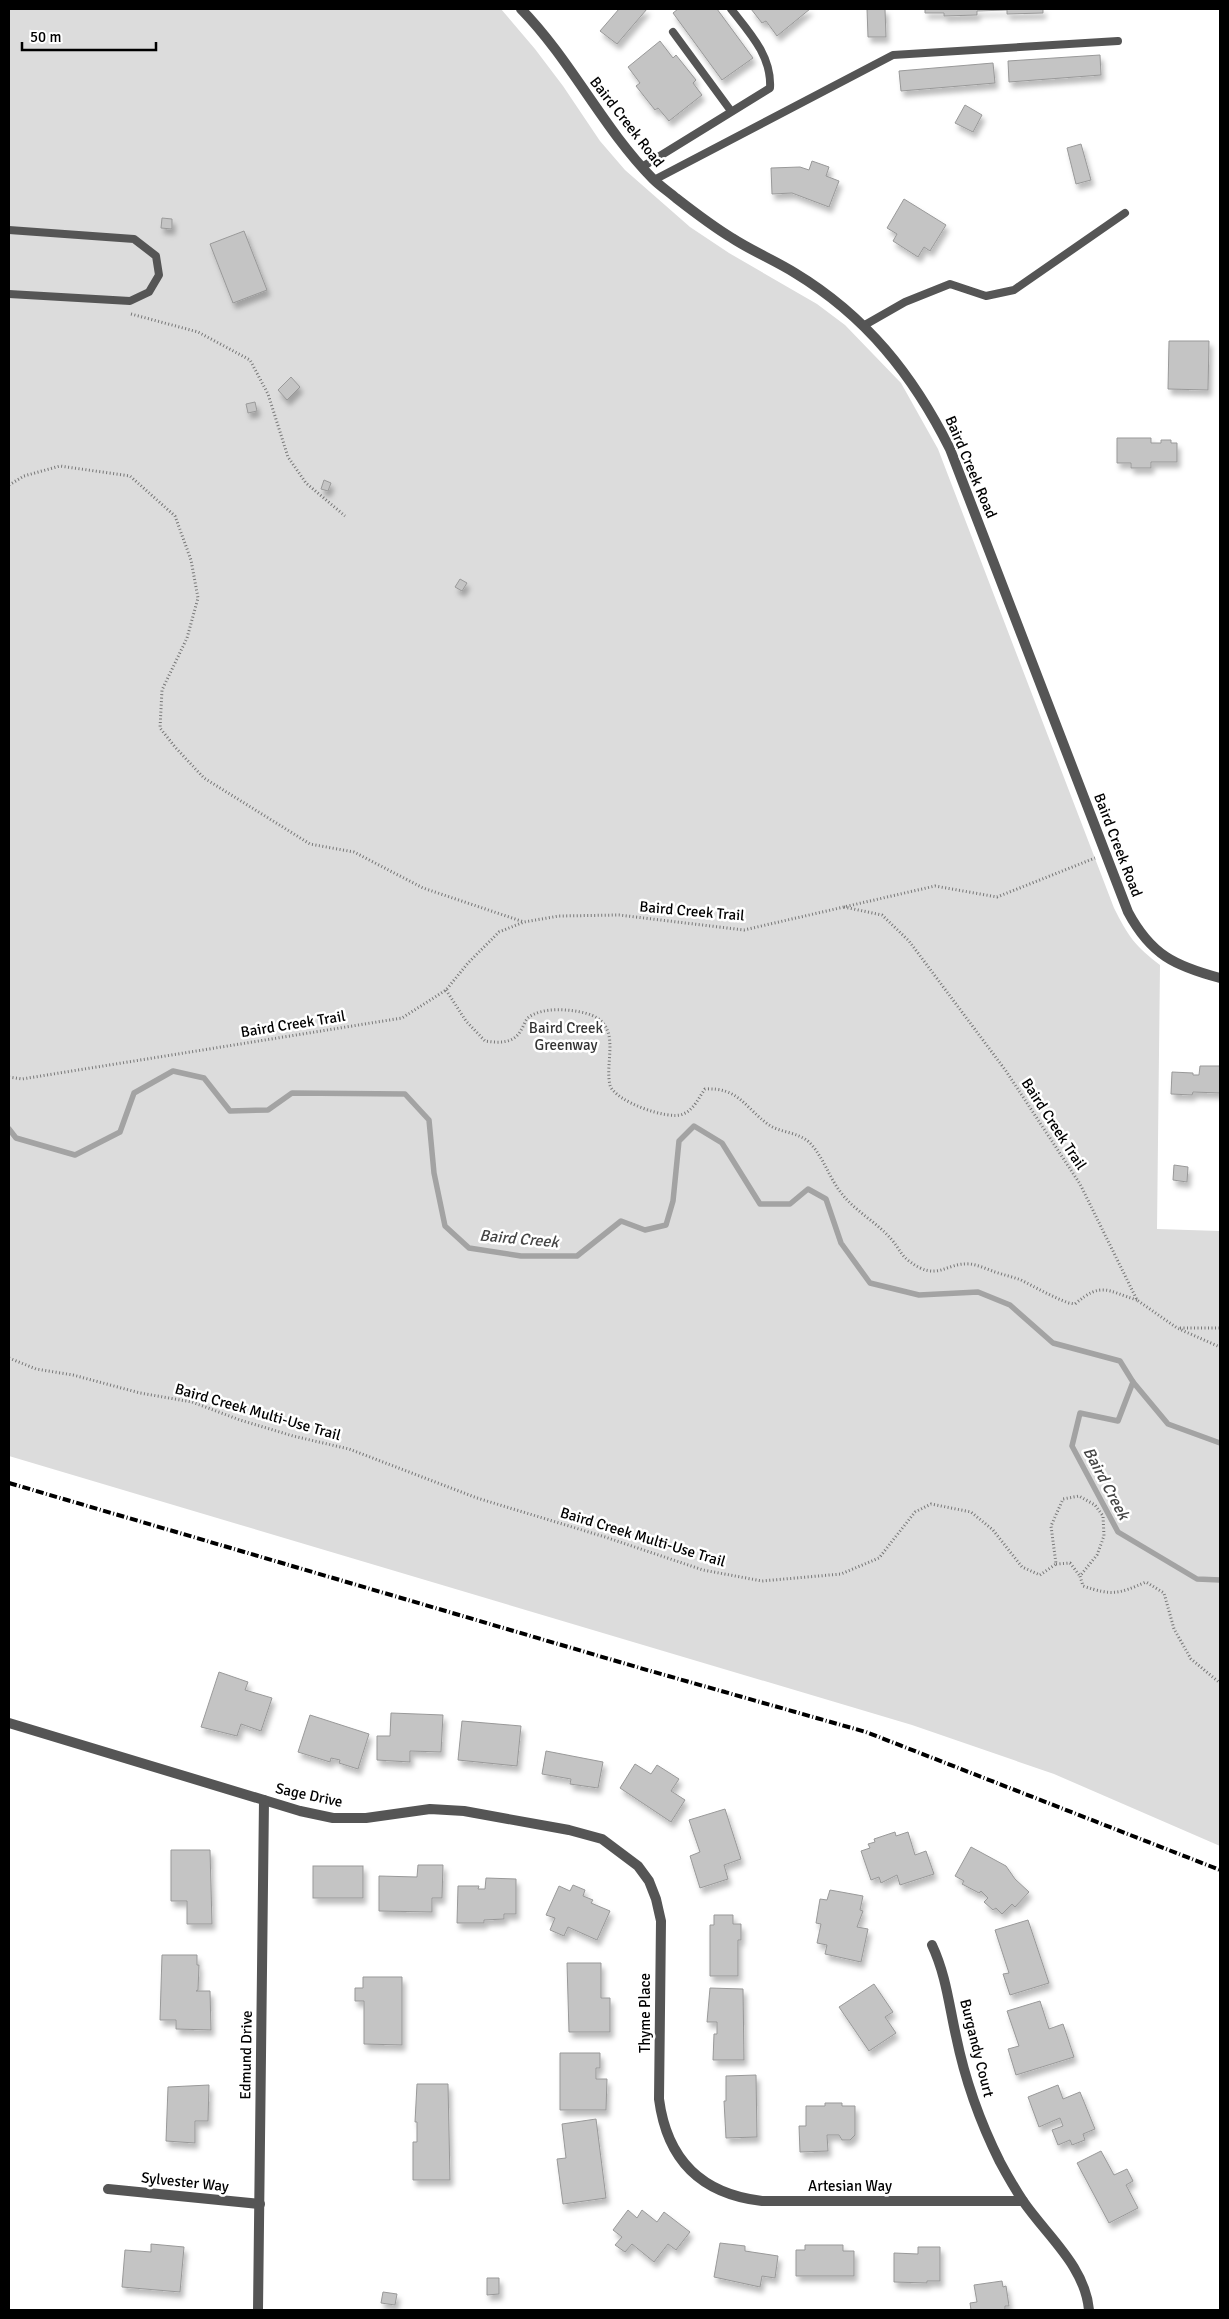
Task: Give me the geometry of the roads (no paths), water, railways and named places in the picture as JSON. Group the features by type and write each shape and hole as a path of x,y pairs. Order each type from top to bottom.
{"street":[{"name":"Baird Creek Road","path":"520,9 557,52 603,120 654,180 699,216 732,238 795,273 829,296 884,346 914,384 932,413 950,449 1128,912 1138,931 1153,949 1168,960 1187,969 1220,978"},
{"name":"Sage Drive","path":"9,1723 300,1811 333,1818 366,1818 430,1810 464,1811 569,1830 602,1839 634,1861"},
{"name":"Edmund Drive","path":"258,2310 264,1800"},
{"name":"Thyme Place","path":"634,1861 649,1881 656,1899 661,1921 659,2099 662,2120 668,2138 686,2166"},
{"name":"Burgandy Court","path":"932,1945 947,1985 956,2036 970,2090 981,2120 1001,2163 1023,2201 1074,2266 1082,2281 1089,2310"},
{"name":"Artesian Way","path":"686,2166 703,2181 723,2192 743,2199 762,2201 1023,2201"},
{"name":"Sylvester Way","path":"108,2189 260,2204"}],"lane":[{"path":"642,167 770,88 770,78 762,50 731,9"},
{"path":"673,32 731,111"},
{"path":"654,180 893,55 1118,41"},
{"path":"863,326 905,302 950,284 986,296 1014,290 1125,213"},
{"path":"9,230 134,239 156,256 159,275 149,292 130,301 9,294"}],"waterway":[{"name":"Baird Creek","path":"9,1129 16,1138 75,1155 120,1132 134,1093 173,1071 204,1078 230,1111 268,1110 292,1093 405,1094 429,1120 434,1173 445,1226 469,1248 521,1256 577,1256 621,1221 645,1230 666,1225 673,1201 679,1141 694,1126 722,1143 760,1204 790,1204 808,1189 826,1199 841,1243 870,1283 919,1295 978,1292 1010,1305 1053,1343 1120,1361 1133,1382 1118,1421 1080,1413 1072,1446 1118,1532 1197,1579 1220,1580"},
{"name":"Baird Creek","path":"1133,1382 1168,1424 1220,1443"}],"railway":[{"path":"9,1483 640,1668 866,1732 1220,1870"}],"park label":[{"name":"Baird Creek Greenway","path":"566,1036"}]}
